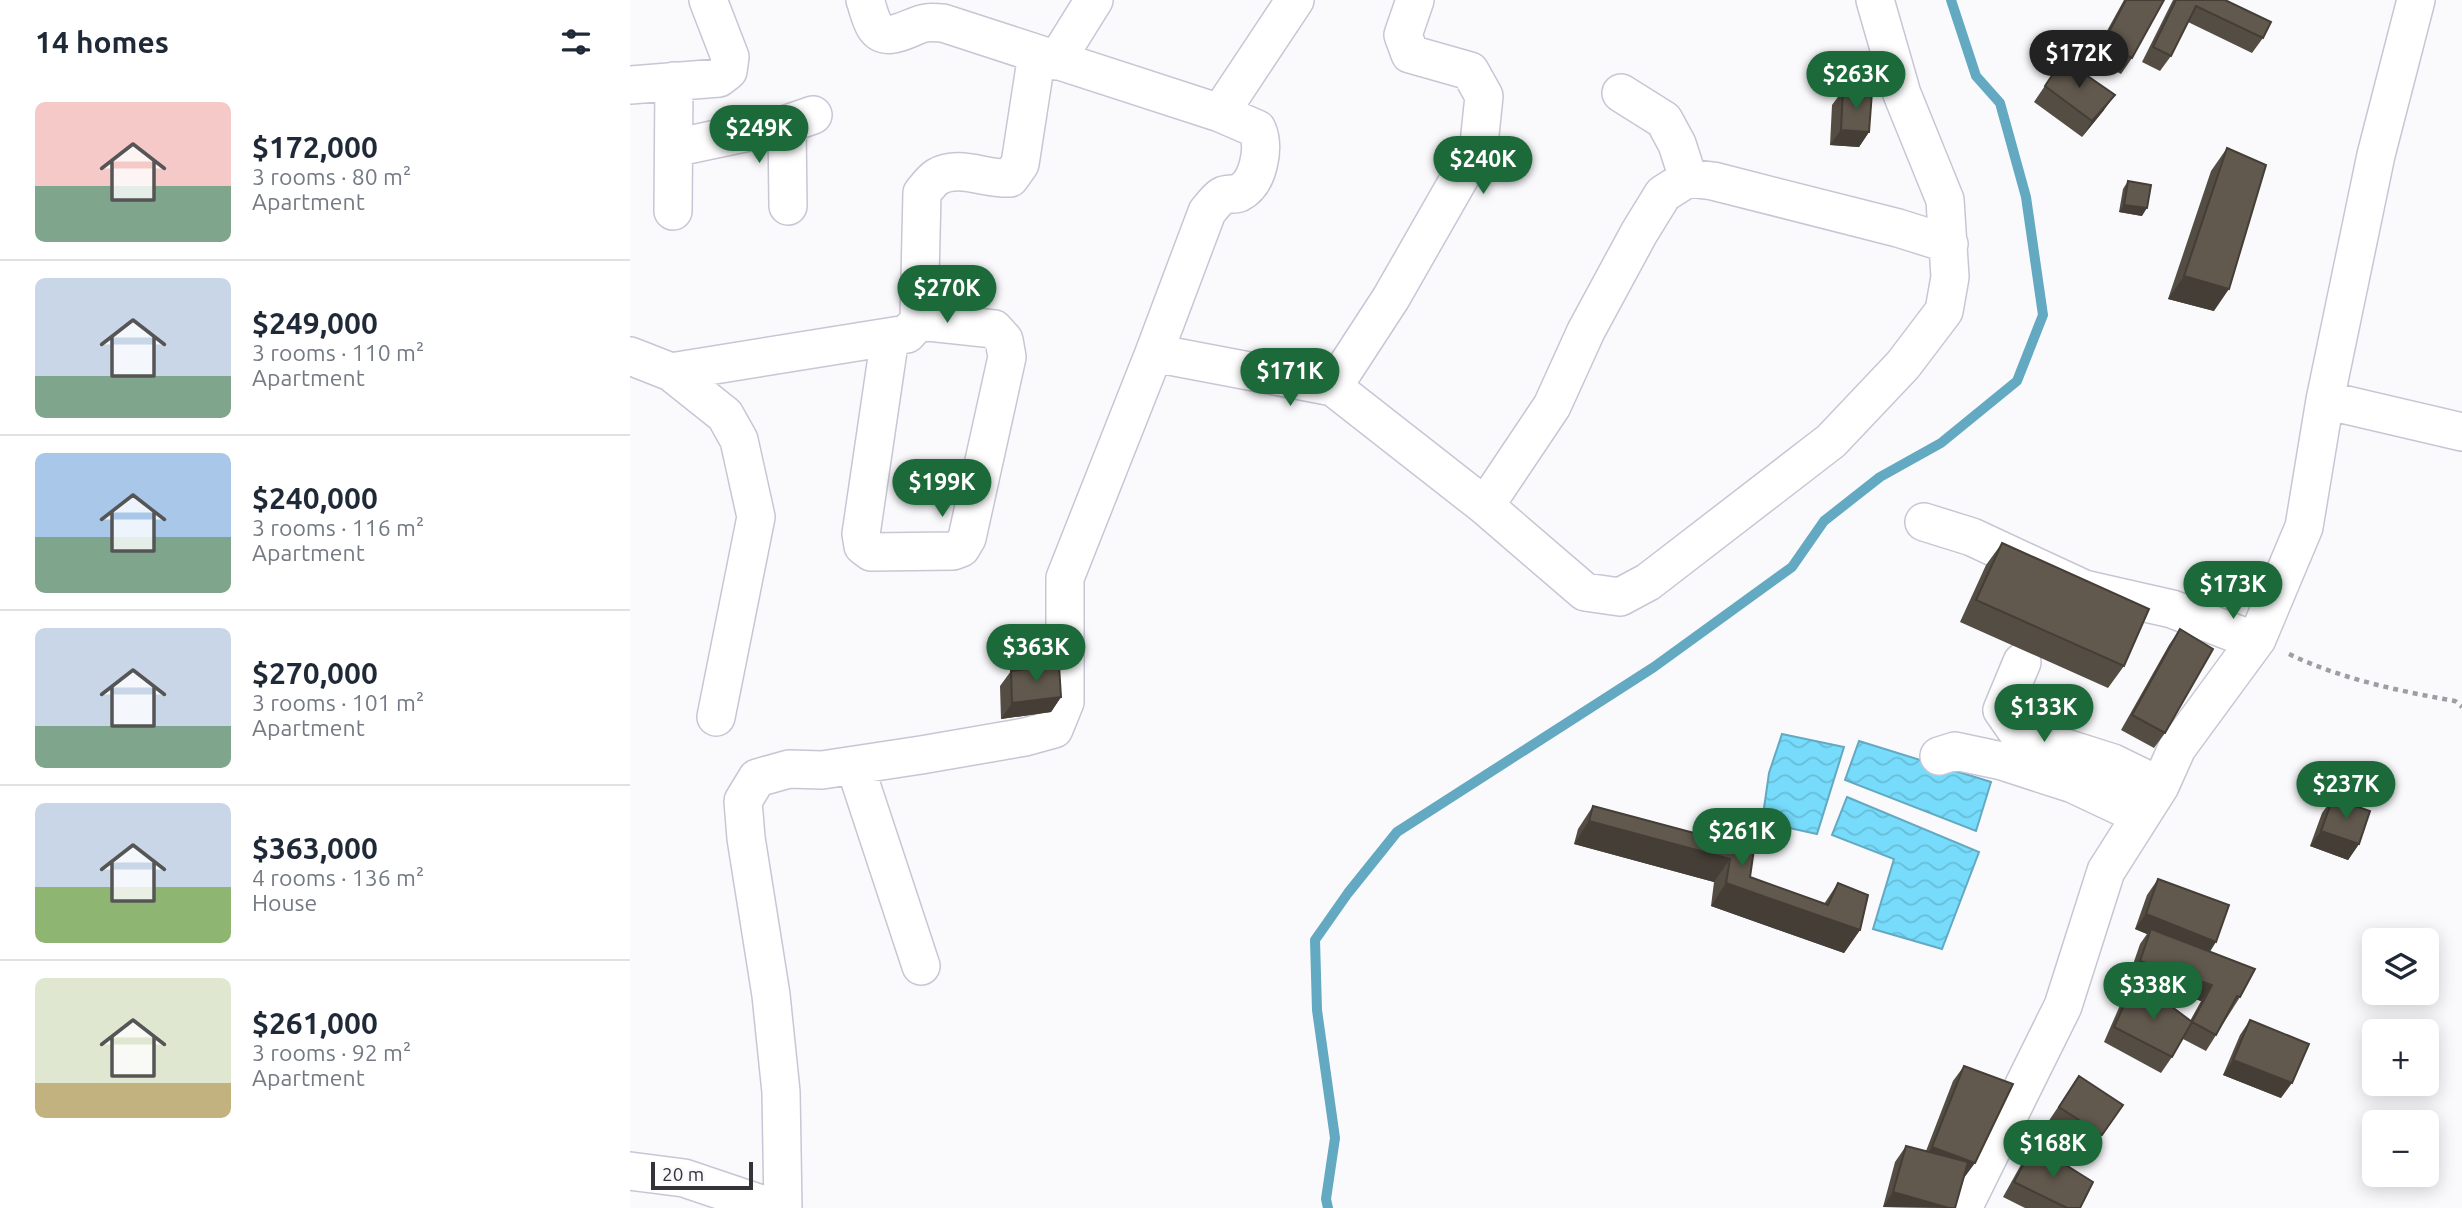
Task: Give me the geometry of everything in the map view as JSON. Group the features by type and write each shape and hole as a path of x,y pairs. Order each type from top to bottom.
{"street":[{"path":"783,1208 781,1092 769,983 746,838 743,802 757,778 789,769 822,770 855,766 1024,737 1054,729 1065,702 1065,578 1207,212 1222,196 1240,193 1253,178 1262,151 1262,140 1257,129 1220,113 943,23 928,22 912,26 898,34 885,34 876,28 865,0"},
{"path":"671,372 904,329 994,329 1004,340 1007,357 967,538 961,548 953,551 871,552 863,546 861,534 904,329 922,193 937,177 955,171 996,180 1010,178 1020,164 1046,58 1094,0"},
{"path":"1220,113 1295,0"},
{"path":"1334,387 1425,240 1479,144 1484,96 1470,71 1410,54 1403,35 1415,0"},
{"path":"1154,353 1334,387 1485,506 1585,592 1620,597 1648,582 1768,491 1840,432 1903,365 1944,311 1950,277 1945,200 1902,94 1875,0"},
{"path":"1963,1208 2063,1006 2106,871 2151,801 2178,748 2257,639 2304,527 2325,400 2376,155 2416,0"},
{"path":"630,85 719,78 728,71 730,57 714,2"},
{"path":"673,211 674,81"},
{"path":"1621,93 1664,120 1678,144 1688,178"},
{"path":"674,148 800,120 788,206"},
{"path":"1485,506 1552,406 1586,331 1663,194 1688,178 1713,181 1898,228 1949,244"},
{"path":"630,356 671,372 725,415 739,440 756,517 716,717"},
{"path":"2325,400 2462,432"},
{"path":"1924,522 1972,537 2084,589 2172,609 2242,636 2257,639"},
{"path":"2022,662 2003,710 2018,733 2113,763 2151,801"},
{"path":"1939,756 1955,751 2002,761 2073,784 2151,801"},
{"path":"855,766 921,965"},
{"path":"630,1171 684,1178 773,1208"}],"path":[{"path":"2257,639 2304,661 2391,690 2455,701 2462,707"}],"water":[{"path":"1782,734 1844,747 1817,834 1762,822 1769,773"},
{"path":"1859,741 1991,782 1976,831 1845,780"},
{"path":"1847,797 1979,852 1942,949 1873,929 1894,859 1832,835"}],"building":[{"path":"2126,0 2164,0 2132,58 2103,43"},
{"path":"2176,0 2225,0 2271,22 2263,38 2196,6 2171,56 2153,47"},
{"path":"2063,59 2115,95 2092,121 2045,86"},
{"path":"1843,90 1872,92 1869,132 1841,130"},
{"path":"2227,148 2266,165 2229,289 2184,276"},
{"path":"2128,181 2151,185 2147,208 2124,205"},
{"path":"2002,543 2149,609 2124,666 1976,600"},
{"path":"2180,629 2213,649 2165,733 2132,715"},
{"path":"1059,665 1061,697 1012,703 1011,671"},
{"path":"2333,798 2370,811 2359,844 2321,831"},
{"path":"1593,806 1754,849 1750,877 1828,905 1838,883 1868,895 1860,930 1726,883 1730,859 1589,821"},
{"path":"2158,879 2229,905 2216,942 2146,914"},
{"path":"2151,929 2255,969 2216,1035 2192,1022 2212,985 2140,961"},
{"path":"2132,988 2167,1003 2192,1022 2172,1057 2114,1027"},
{"path":"2250,1020 2309,1044 2292,1083 2233,1060"},
{"path":"1964,1066 2013,1084 1975,1163 1932,1147"},
{"path":"2079,1076 2123,1105 2102,1135 2059,1107"},
{"path":"2034,1145 2093,1182 2080,1208 2067,1208 2014,1182"},
{"path":"1906,1146 1968,1162 1955,1208 1893,1192"}],"waterway":[{"path":"1328,1208 1326,1199 1335,1138 1317,1010 1315,940 1348,893 1397,832 1654,667 1792,567 1824,521 1880,477 1941,443 2017,381 2043,315 2026,197 2000,103 1976,76 1951,0"}]}
